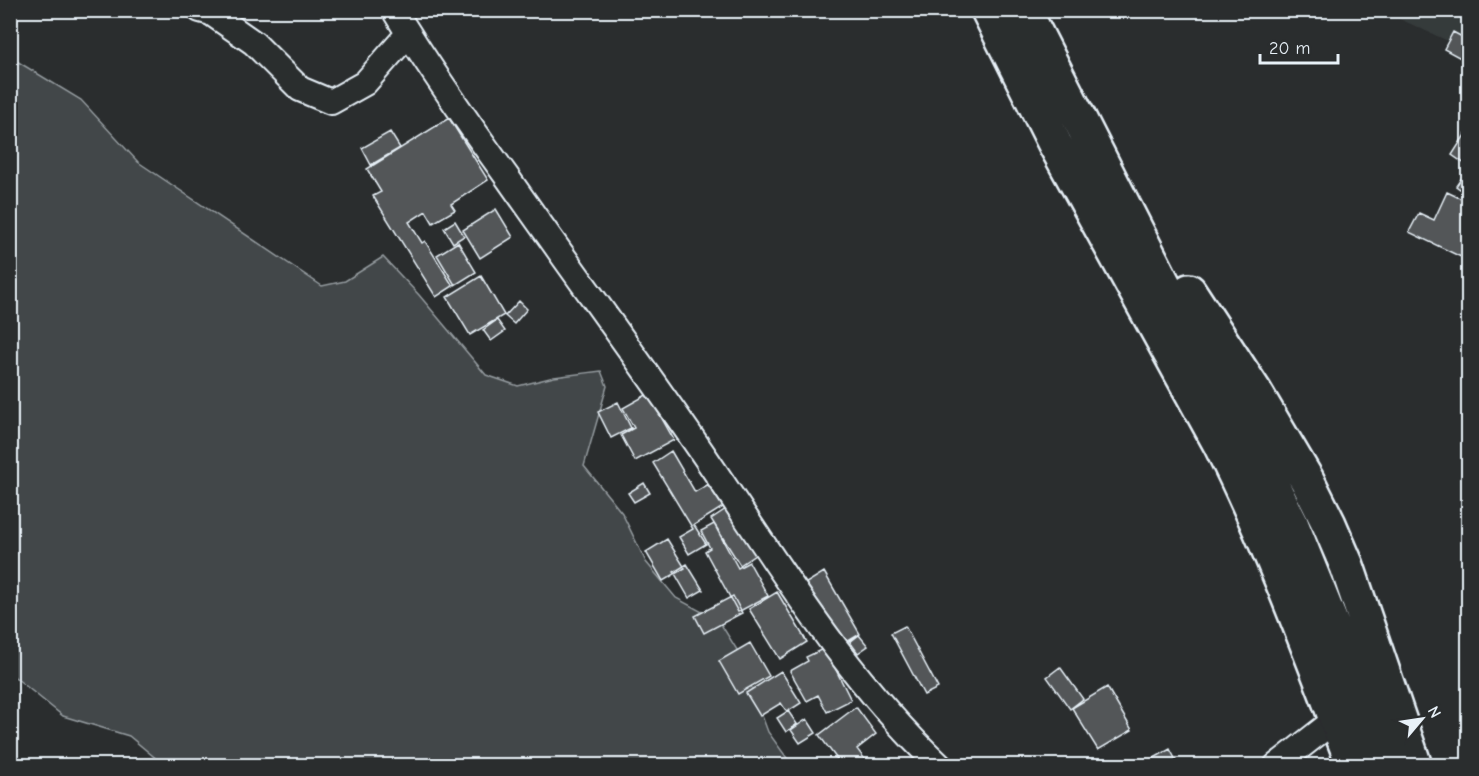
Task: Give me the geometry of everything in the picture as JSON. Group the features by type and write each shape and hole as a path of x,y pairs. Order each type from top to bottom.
{"highway":[{"path":"988,10 1055,144 1241,486 1262,533 1354,765"},
{"path":"1024,10 1163,283 1245,432 1291,523 1389,765"},
{"path":"1122,204 1200,306 1255,392 1307,480 1347,566 1415,765"}],"street":[{"path":"200,10 211,13 255,43 300,89 331,102 365,83 408,34"},
{"path":"394,10 408,34 697,445 802,603 874,697 904,732 939,765"},
{"path":"1276,765 1336,719"}],"shaded area":[{"path":"1382,11 1468,11 1468,50"},
{"path":"10,57 81,100 138,162 322,286 345,281 383,257 419,295 486,375 518,386 554,377 601,371 607,386 584,466 622,513 646,562 676,598 719,621 739,653 768,732 792,765 157,765 159,761 129,736 63,716 11,674"}],"building":[{"path":"1453,32 1468,40 1468,62 1444,49"},
{"path":"449,118 488,180 451,204 455,210 433,223 426,211 409,222 422,243 425,241 453,286 436,297 373,196 381,192 367,169"},
{"path":"1468,130 1468,166 1452,155"},
{"path":"390,132 400,148 371,165 362,148"},
{"path":"1465,173 1468,175 1468,195 1456,186"},
{"path":"1447,192 1468,202 1468,242 1461,257 1409,232 1419,213 1434,220"},
{"path":"496,209 513,237 480,258 463,230"},
{"path":"455,221 464,236 453,243 444,228"},
{"path":"458,242 476,272 455,285 437,255"},
{"path":"481,276 504,315 470,335 447,297"},
{"path":"519,301 527,309 514,324 505,316"},
{"path":"497,320 505,331 491,341 483,330"},
{"path":"648,394 674,440 635,461 621,435 634,428 623,408"},
{"path":"618,402 631,428 611,438 598,412"},
{"path":"671,451 695,492 709,484 723,507 694,525 706,544 689,554 679,537 693,529 653,463"},
{"path":"644,483 650,493 634,502 628,493"},
{"path":"729,507 758,553 740,565 711,519"},
{"path":"714,524 738,568 749,562 768,596 738,612 705,551 710,548 701,531"},
{"path":"667,539 685,568 663,581 646,552"},
{"path":"687,564 703,590 689,598 674,572"},
{"path":"824,572 860,634 840,646 803,585"},
{"path":"777,592 807,642 780,659 749,609"},
{"path":"733,596 742,613 704,633 695,616"},
{"path":"905,626 938,688 924,695 891,633"},
{"path":"859,635 868,646 858,653 850,642"},
{"path":"750,643 769,676 738,694 719,661"},
{"path":"825,648 851,700 827,712 818,695 807,701 790,671 808,661 806,657"},
{"path":"1060,667 1083,699 1070,709 1047,677"},
{"path":"781,671 801,703 787,712 781,703 760,716 746,693"},
{"path":"1107,687 1132,730 1098,750 1072,708"},
{"path":"856,707 876,734 857,749 870,766 842,766 819,735"},
{"path":"788,711 797,724 786,732 777,718"},
{"path":"807,719 816,733 800,743 791,730"},
{"path":"1170,749 1179,766 1140,766"}]}
